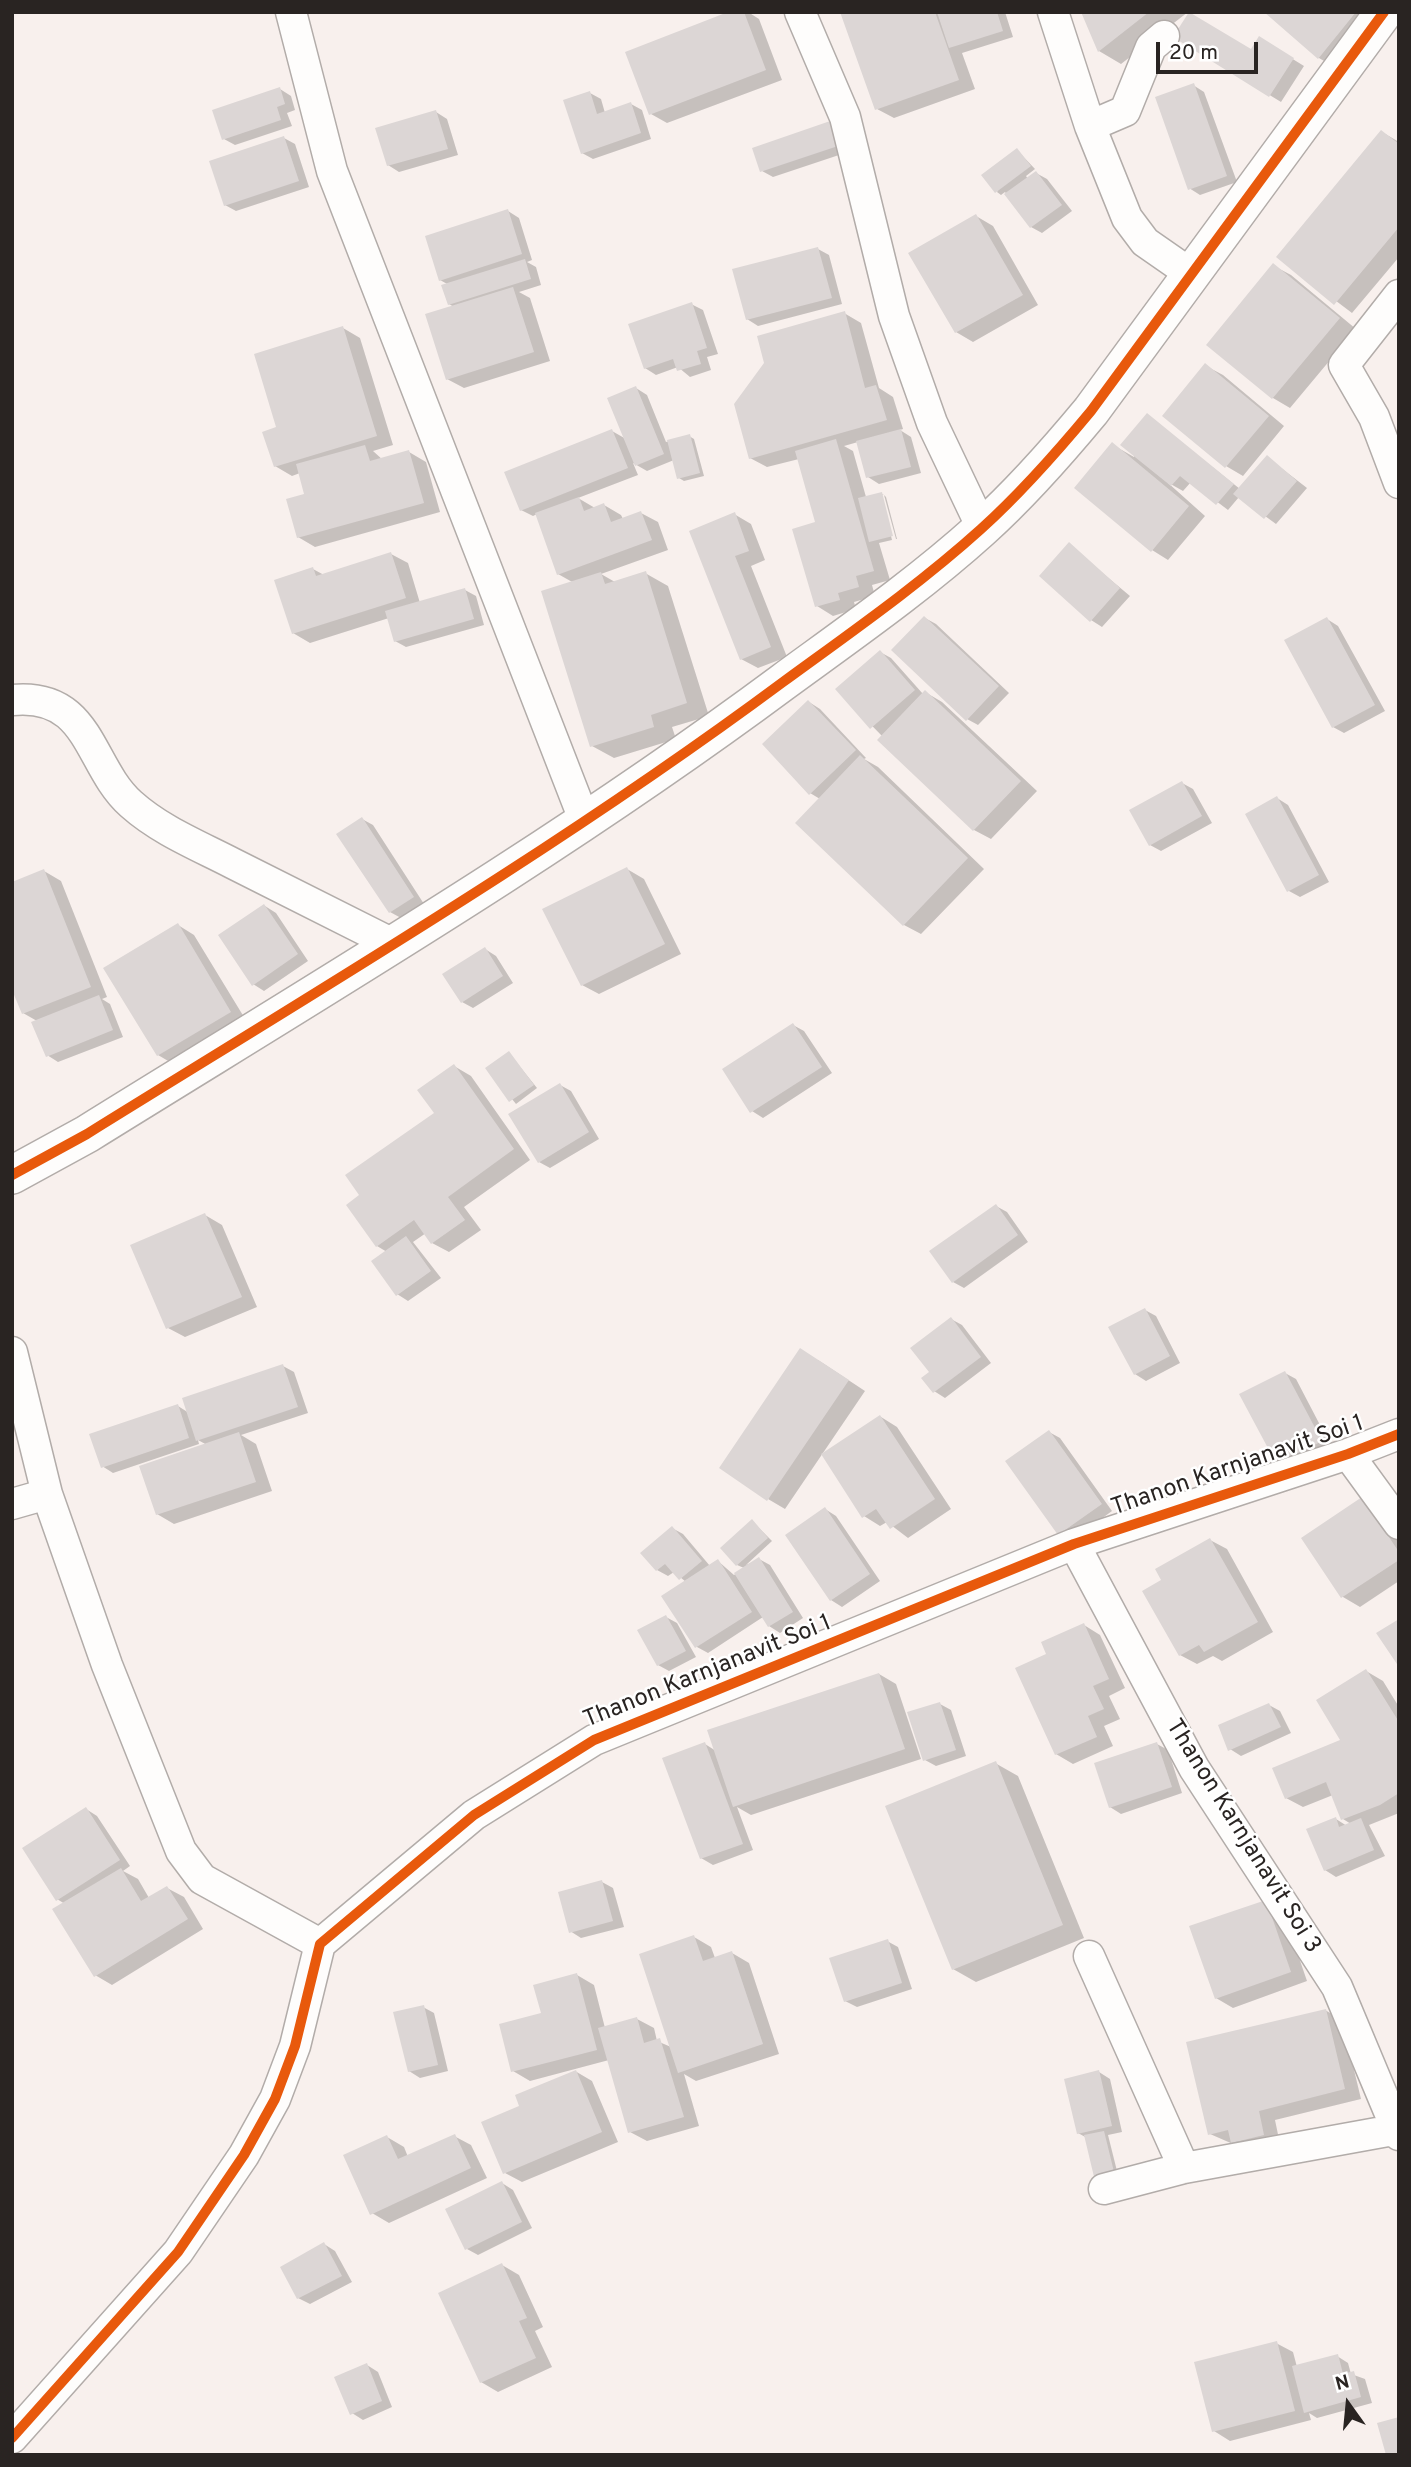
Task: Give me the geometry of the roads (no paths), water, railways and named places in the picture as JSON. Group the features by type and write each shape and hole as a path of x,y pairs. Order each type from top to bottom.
{"street":[{"path":"291,12 332,171 585,822"},
{"path":"800,12 845,117 894,316 932,423 982,528"},
{"path":"1053,12 1090,126 1115,190 1136,232 1191,274"},
{"path":"12,1175 87,1134 585,822 729,723 885,606 982,528 1048,462 1074,431 1382,13"},
{"path":"1090,126 1119,114 1128,107 1151,47 1164,36"},
{"path":"1399,295 1344,365 1374,417 1399,483"},
{"path":"12,700 31,698 66,714 93,745 113,785 157,825 393,944"},
{"path":"12,1352 47,1494 107,1665 181,1851 202,1879 320,1944 295,2046 275,2099 244,2155 177,2252 12,2438"},
{"name":"Thanon Karnjanavit Soi 1","path":"320,1944 474,1815 594,1740 1074,1544 1348,1454 1399,1434"},
{"path":"1348,1454 1399,1524"},
{"path":"12,1504 47,1494"},
{"name":"Thanon Karnjanavit Soi 3","path":"1074,1544 1194,1768 1337,1987 1398,2131"},
{"path":"1089,1956 1185,2168"},
{"path":"1104,2189 1185,2168 1398,2131"}]}
